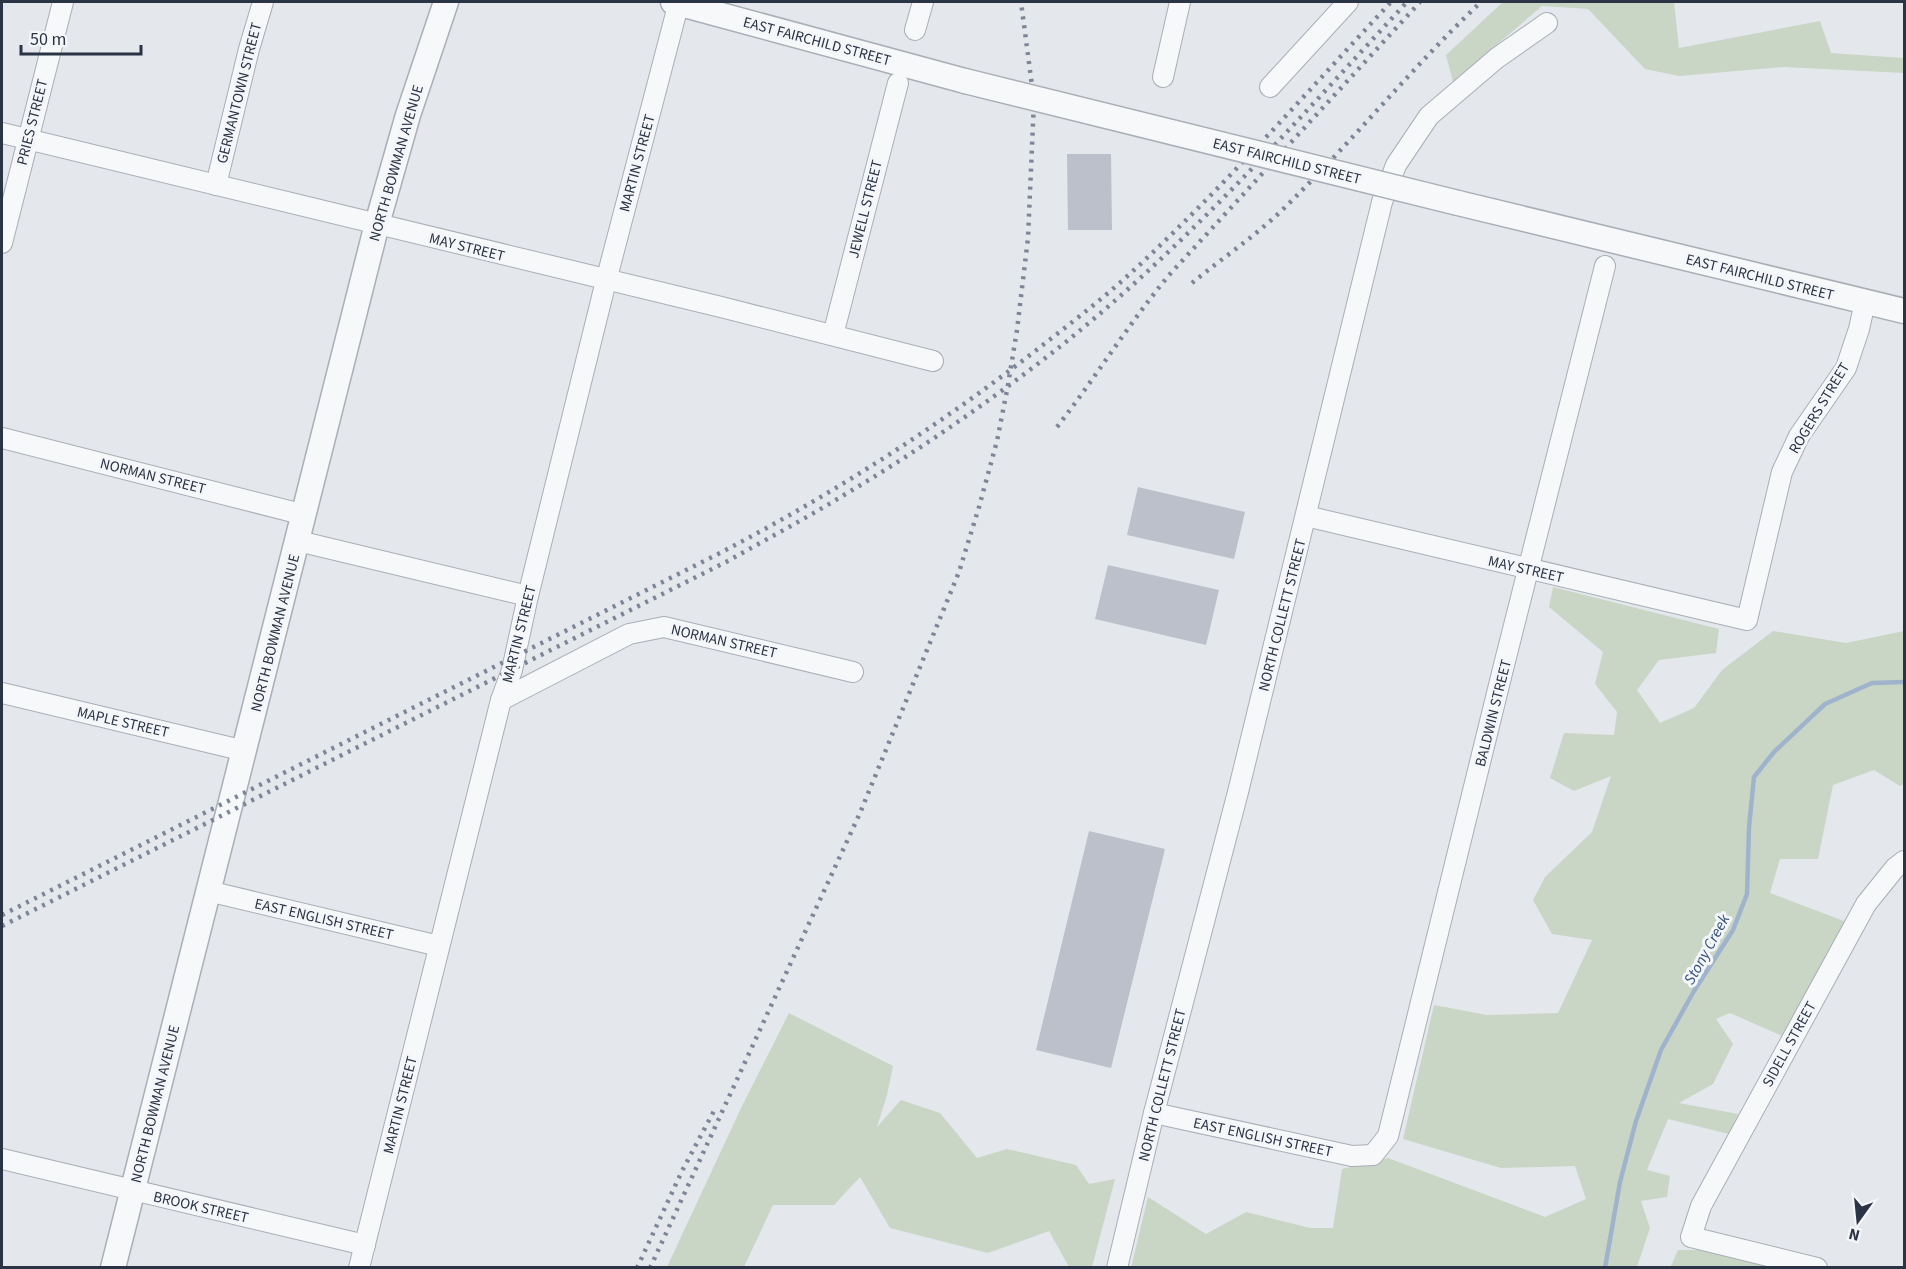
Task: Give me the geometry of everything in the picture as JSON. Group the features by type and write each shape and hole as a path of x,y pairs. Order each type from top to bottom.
{"street":[{"name":"PRIES STREET","path":"2,243 63,2"},
{"name":"GERMANTOWN STREET","path":"216,185 249,49 263,2"},
{"name":"NORTH BOWMAN AVENUE","path":"113,1268 377,224 408,115 446,2"},
{"name":"EAST FAIRCHILD STREET","path":"677,2 965,81 1905,311"},
{"name":"MARTIN STREET","path":"359,1268 501,700 512,670 606,280 677,2"},
{"path":"915,30 923,2"},
{"path":"1163,78 1180,2"},
{"path":"1270,87 1348,2"},
{"name":"NORTH COLLETT STREET","path":"1117,1268 1154,1113 1236,802 1382,202 1396,165 1429,116 1497,58 1547,23"},
{"name":"JEWELL STREET","path":"833,336 898,83"},
{"name":"MAY STREET","path":"2,134 933,361"},
{"name":"BALDWIN STREET","path":"1373,1155 1388,1136 1605,266"},
{"name":"ROGERS STREET","path":"1747,620 1782,472 1799,436 1846,368 1865,302"},
{"name":"NORMAN STREET","path":"2,438 305,514"},
{"name":"MAY STREET","path":"1306,516 1747,620"},
{"path":"298,541 528,596"},
{"name":"NORMAN STREET","path":"501,700 628,634 664,627 853,672"},
{"name":"MAPLE STREET","path":"2,693 245,751"},
{"name":"SIDELL STREET","path":"1817,1268 1691,1237 1701,1206 1866,904 1895,868 1905,861"},
{"name":"EAST ENGLISH STREET","path":"208,891 439,946"},
{"name":"EAST ENGLISH STREET","path":"1154,1113 1352,1156 1373,1155"},
{"name":"BROOK STREET","path":"2,1159 365,1245"}],"green space":[{"path":"1503,2 1674,2 1679,48 1820,21 1831,53 1904,58 1904,73 1784,67 1679,76 1645,69 1588,9 1542,6 1453,82 1446,55"},
{"path":"1553,587 1719,629 1716,653 1659,660 1637,690 1660,723 1694,708 1722,670 1773,631 1846,643 1904,631 1904,784 1900,786 1874,770 1833,785 1818,859 1780,859 1770,893 1849,923 1787,1038 1730,1013 1716,1019 1733,1044 1713,1084 1679,1103 1738,1114 1729,1134 1668,1119 1647,1170 1670,1176 1667,1197 1641,1201 1650,1228 1637,1267 1131,1268 1148,1197 1206,1234 1246,1212 1310,1228 1333,1228 1342,1169 1388,1158 1545,1217 1586,1199 1575,1166 1501,1168 1403,1139 1434,1005 1487,1015 1558,1013 1592,940 1552,934 1533,900 1545,877 1592,832 1611,776 1574,791 1550,778 1564,733 1614,735 1617,712 1595,684 1603,652 1549,607"},
{"path":"789,1013 893,1066 877,1127 901,1100 940,1113 977,1158 1007,1149 1076,1165 1089,1184 1115,1179 1092,1267 1069,1267 1049,1231 988,1253 890,1228 860,1177 834,1205 773,1205 744,1267 667,1267 742,1106"},
{"path":"1678,1250 1710,1250 1785,1268 1670,1268"}],"building":[{"path":"1067,154 1111,154 1112,230 1068,230"},
{"path":"1138,487 1245,512 1234,559 1127,535"},
{"path":"1108,565 1219,590 1206,645 1095,619"},
{"path":"1089,831 1165,849 1111,1068 1036,1050"}],"waterway":[{"name":"Stony Creek","path":"1605,1268 1620,1182 1636,1121 1661,1050 1694,991 1733,930 1747,894 1749,827 1754,777 1774,752 1825,704 1872,683 1904,682"}],"railway":[{"path":"650,1268 860,813 959,572 979,507 997,441 1008,385 1028,238 1034,101 1021,2"},
{"path":"2,915 720,553 844,483 924,432 1001,377 1123,280 1233,172 1391,2"},
{"path":"2,926 726,562 829,504 926,443 1057,349 1150,269 1239,182 1407,2"},
{"path":"1057,427 1170,274 1420,2"},
{"path":"1192,283 1278,214 1481,2"},
{"path":"637,1268 682,1171 715,1109"}]}
